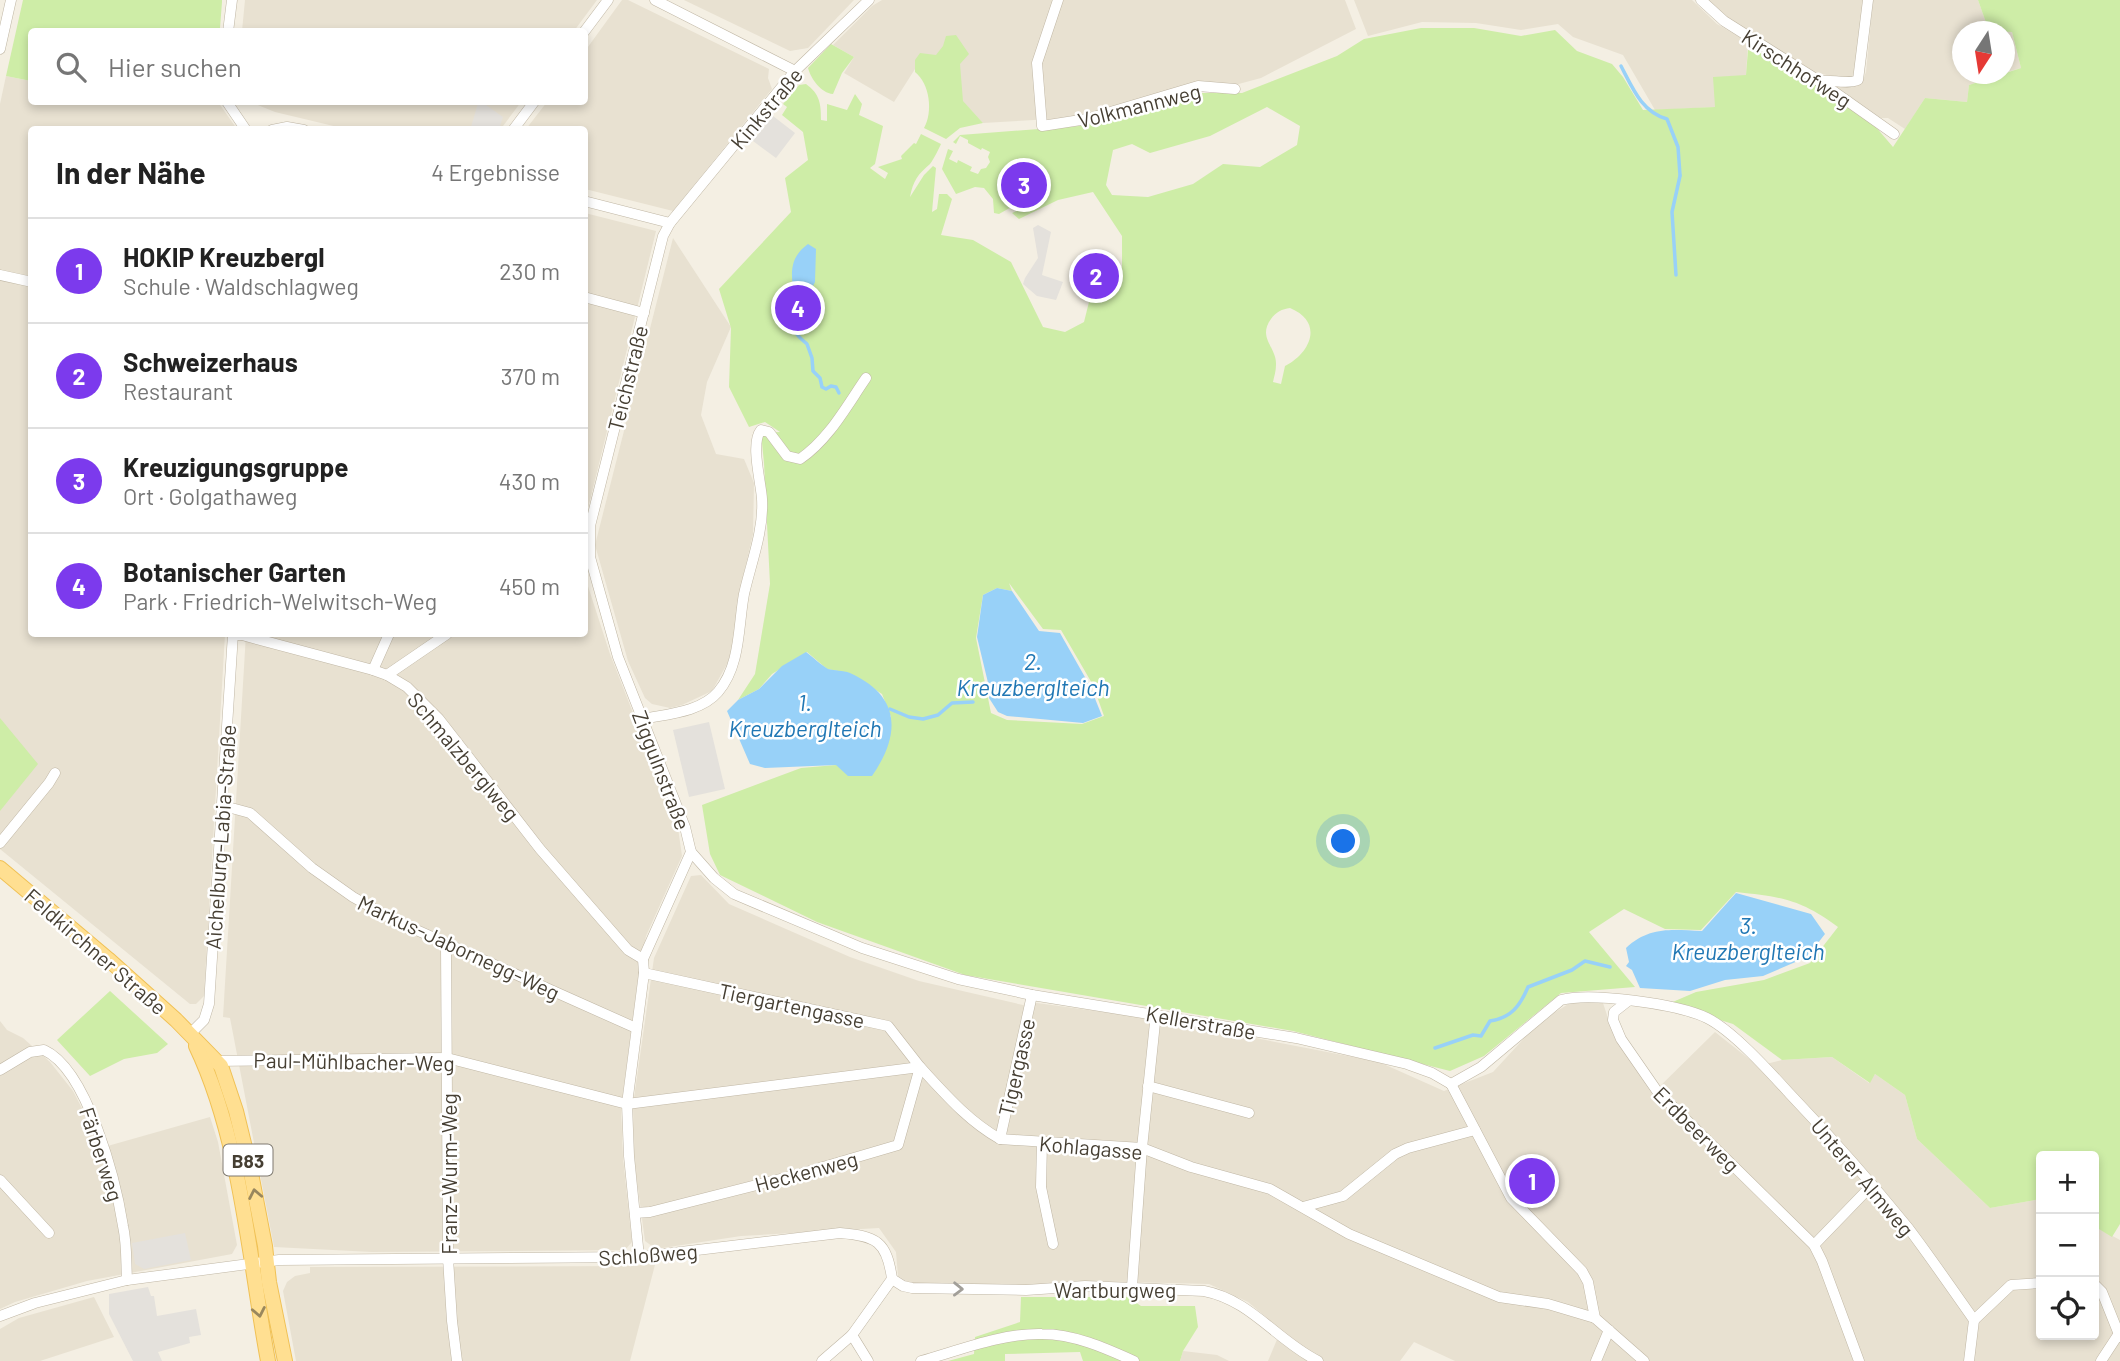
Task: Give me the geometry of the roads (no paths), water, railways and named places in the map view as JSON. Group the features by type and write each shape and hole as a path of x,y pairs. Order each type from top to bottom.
{"main road":[{"name":"Feldkirchner Straße","path":"0,868 76,930 190,1034 210,1060 239,1189 285,1361"},
{"name":"Feldkirchner Straße","path":"259,1262 268,1361"}],"street":[{"path":"0,49 11,0"},
{"path":"228,28 232,0"},
{"path":"587,28 608,0"},
{"path":"656,0 795,71"},
{"name":"Kinkstraße","path":"670,223 795,71 869,0"},
{"name":"Volkmannweg","path":"1058,0 1037,62 1042,125 1098,116 1198,86 1235,89"},
{"name":"Kirschhofweg","path":"1701,0 1724,21 1819,81 1894,134"},
{"path":"1819,81 1829,79 1850,83 1858,80 1868,0"},
{"path":"230,105 243,126"},
{"path":"516,126 532,105"},
{"path":"588,202 670,223"},
{"name":"Teichstraße","path":"588,527 663,236 670,223"},
{"path":"0,275 28,281"},
{"path":"588,298 643,313"},
{"path":"643,719 700,705 719,691 731,669 740,636 742,604 761,522 757,435 761,430 769,432 787,456 800,459 815,449 866,378"},
{"name":"Ziggulnstraße","path":"588,546 618,657 685,827 691,852 643,959 644,973 627,1104 639,1257"},
{"name":"Aichelburg-Labia-Straße","path":"190,1034 204,1020 209,1004 233,637"},
{"name":"Schmalzberglweg","path":"249,637 373,670 407,687 439,719 540,849 628,950 643,959"},
{"path":"373,670 387,637"},
{"path":"387,675 443,637"},
{"path":"0,843 50,783 55,773"},
{"name":"Markus-Jabornegg-Weg","path":"223,806 250,813 312,868 353,897 446,945 636,1028"},
{"name":"Kellerstraße","path":"691,852 714,878 734,894 862,948 958,979 1032,995 1156,1013 1296,1038 1407,1064 1432,1073 1451,1084"},
{"name":"Franz-Wurm-Weg","path":"446,945 448,1258 457,1361"},
{"name":"Tiergartengasse","path":"644,973 888,1026 920,1067"},
{"name":"Tigergasse","path":"1000,1139 1032,995"},
{"path":"1628,1001 1590,996 1561,1000 1481,1068 1451,1084 1511,1198 1583,1271 1588,1282 1595,1318 1644,1361"},
{"name":"Unterer Almweg","path":"1628,1001 1668,1007 1707,1018 1762,1064 1840,1147 1909,1229 1974,1320"},
{"name":"Erdbeerweg","path":"1628,1001 1614,1012 1613,1020 1621,1039 1657,1091 1814,1245 1859,1361"},
{"path":"1132,1287 1142,1148 1156,1013"},
{"name":"Färberweg","path":"0,1070 30,1052 44,1050 58,1059 79,1088 90,1109 113,1177 124,1227 127,1280"},
{"name":"Paul-Mühlbacher-Weg","path":"210,1060 447,1058 627,1104"},
{"path":"627,1104 920,1067"},
{"name":"Kohlagasse","path":"920,1067 962,1112 982,1129 1000,1139 1142,1148 1191,1167 1261,1185 1349,1234 1499,1297 1548,1304 1595,1318"},
{"name":"Heckenweg","path":"635,1213 650,1212 796,1175 898,1145 920,1067"},
{"path":"1148,1086 1249,1112"},
{"path":"1303,1207 1343,1196 1395,1154 1408,1148 1475,1130"},
{"path":"1042,1142 1041,1187 1053,1244"},
{"path":"0,1180 50,1233"},
{"path":"1814,1245 1872,1185"},
{"name":"Schloßweg","path":"0,1316 35,1303 127,1280 259,1262 307,1258 639,1257 840,1233 860,1235 883,1246 888,1255 892,1279"},
{"path":"822,1361 852,1335 892,1279"},
{"name":"Wartburgweg","path":"892,1279 912,1288 1026,1290 1085,1286 1217,1293 1242,1305 1296,1350 1318,1361"},
{"path":"1969,1361 1974,1320 2011,1285 2036,1283"},
{"path":"2099,1289 2119,1336 2101,1361"},
{"path":"1596,1361 1609,1330"},
{"path":"921,1361 1005,1338 1043,1334 1066,1336 1100,1346 1135,1361"},
{"path":"852,1335 868,1361"}],"water":[{"path":"808,244 816,249 815,282 813,286 805,288 798,315 794,317 792,269 800,252"},
{"name":"2. Kreuzberglteich","path":"997,588 1012,591 1039,631 1060,633 1090,686 1102,716 1083,723 1007,716 998,712 989,698 990,691 977,637 983,595"},
{"name":"1. Kreuzberglteich","path":"806,652 828,669 847,672 867,682 887,705 891,717 891,731 888,745 872,776 848,776 836,765 765,768 750,764 727,711 738,700 759,689 782,666"},
{"name":"3. Kreuzberglteich","path":"1736,893 1811,914 1825,934 1807,957 1763,976 1725,980 1690,991 1640,988 1632,970 1626,966 1629,962 1626,948 1652,933 1671,930 1702,931"}],"waterway":[{"path":"1621,66 1645,105 1658,116 1667,119 1678,147 1680,175"},
{"path":"1676,275 1672,212 1680,176"},
{"path":"795,317 795,330 807,344 813,371 820,378 822,387 836,387 839,393"},
{"path":"890,709 909,717 923,719 938,715 952,703 973,702"},
{"path":"1435,1048 1473,1035 1481,1036 1490,1021 1504,1017 1514,1010 1528,987 1572,970 1585,961 1610,967"}],"place":[{"name":"Kreuzigungsgruppe","path":"1024,185"},
{"name":"Schweizerhaus","path":"1096,276"},
{"name":"Botanischer Garten","path":"798,308"},
{"name":"HOKIP Kreuzbergl","path":"1532,1181"}]}
